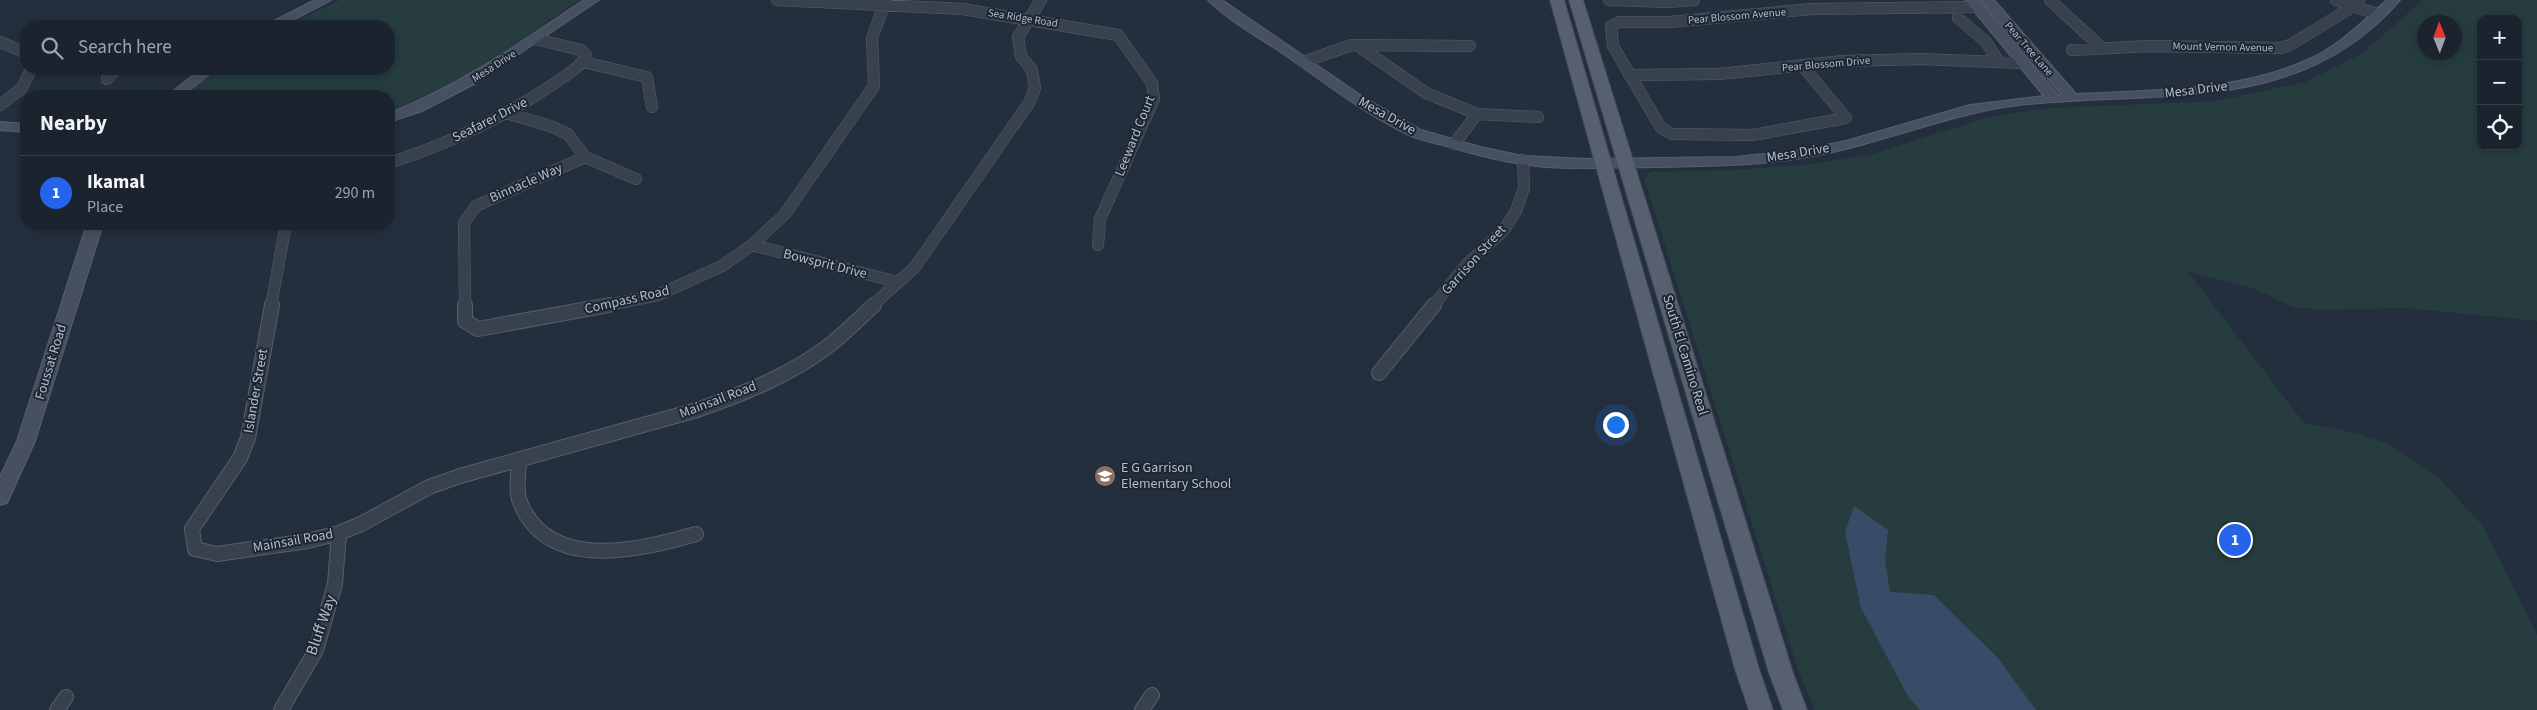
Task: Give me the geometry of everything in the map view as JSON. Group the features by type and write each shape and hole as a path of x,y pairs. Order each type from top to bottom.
{"main road":[{"path":"283,20 325,0"},
{"path":"292,20 332,0"},
{"name":"Mesa Drive","path":"395,115 446,94 535,39 593,0"},
{"name":"Mesa Drive","path":"1214,0 1393,122 1416,133 1478,151 1523,160 1603,163 1736,161 1801,154 1848,144 1970,109 2054,99 2195,91 2275,76 2310,64 2336,50 2350,40 2394,0"},
{"name":"South El Camino Real","path":"1557,0 1692,466 1747,669 1761,710"},
{"name":"South El Camino Real","path":"1576,0 1781,673 1795,710"},
{"name":"Pear Tree Lane","path":"1978,2 2007,24 2071,98"},
{"name":"Pear Tree Lane","path":"1978,2 2054,99"},
{"path":"2024,63 2038,66 2044,74 2056,80"},
{"path":"173,90 192,75"},
{"path":"182,90 201,75"},
{"path":"0,126 20,128"},
{"name":"Foussat Road","path":"0,498 26,441 92,230"}],"street":[{"name":"Sea Ridge Road","path":"778,0 884,3 963,9 1028,18 1118,35"},
{"name":"Mainsail Road","path":"193,543 195,548 217,554 308,542 339,533 361,524 429,487 698,410 731,398 798,365 831,344 915,267 1029,103 1035,88 1032,70 1021,56 1018,37 1028,18 1041,0"},
{"path":"1609,0 1668,2 1694,0"},
{"path":"2050,0 2103,49"},
{"path":"2336,0 2357,3 2378,14"},
{"name":"Pear Blossom Avenue","path":"1629,75 1613,46 1611,26 1619,22 1669,22 1812,9 1978,2"},
{"name":"Compass Road","path":"469,212 464,223 465,321 478,329 492,328 658,295 722,266 752,245 785,214 874,86 872,38 884,3"},
{"name":"Mount Vernon Avenue","path":"2072,50 2150,46 2281,48 2290,45 2357,3"},
{"path":"1958,18 1986,42 1999,62"},
{"name":"Leeward Court","path":"1098,245 1100,220 1154,99 1152,83 1118,35"},
{"path":"535,39 581,50 586,55 583,62 647,77 652,107"},
{"path":"0,42 20,50"},
{"path":"1303,62 1357,45 1470,46"},
{"path":"1357,45 1426,93 1477,114 1538,117"},
{"name":"Pear Blossom Drive","path":"1629,75 1719,74 1843,61 1921,59 2024,63"},
{"name":"Seafarer Drive","path":"395,161 447,142 522,106 583,62"},
{"path":"1629,75 1661,128 1672,134 1753,135 1846,118 1802,65"},
{"path":"0,105 22,88 28,75"},
{"path":"107,79 111,75"},
{"path":"506,113 550,126 568,134 585,157 636,179"},
{"path":"1454,144 1477,114"},
{"name":"Binnacle Way","path":"469,212 476,206 585,157"},
{"name":"Garrison Street","path":"1379,373 1466,265 1503,231 1516,211 1524,188 1523,160"},
{"name":"Islander Street","path":"193,543 192,529 240,458 248,438 285,230"},
{"name":"Bowsprit Drive","path":"752,245 898,282"},
{"path":"519,460 519,500 529,522 556,542 599,552 657,546 696,534"},
{"name":"Bluff Way","path":"281,710 316,650 335,584 339,533"},
{"path":"1142,710 1152,695"}],"green space":[{"path":"340,0 579,0 488,62 440,89 395,108 395,90 191,90 211,75 395,75 395,20 298,20"},
{"path":"2423,0 2537,0 2537,321 2405,308 2322,310 2293,307 2253,288 2188,272 2304,423 2351,432 2384,442 2439,478 2482,525 2537,635 2537,710 1815,710 1798,670 1644,178 1651,172 1735,170 1813,164 1870,155 1989,117 2050,108 2216,101 2305,82 2361,54"}],"water":[{"path":"1854,506 1888,530 1885,560 1890,592 1934,595 1998,658 2036,710 1920,710 1909,698 1861,608 1845,532"}],"place":[{"name":"E G Garrison Elementary School","path":"1105,476"},
{"name":"Ikamal","path":"2235,540"}]}
